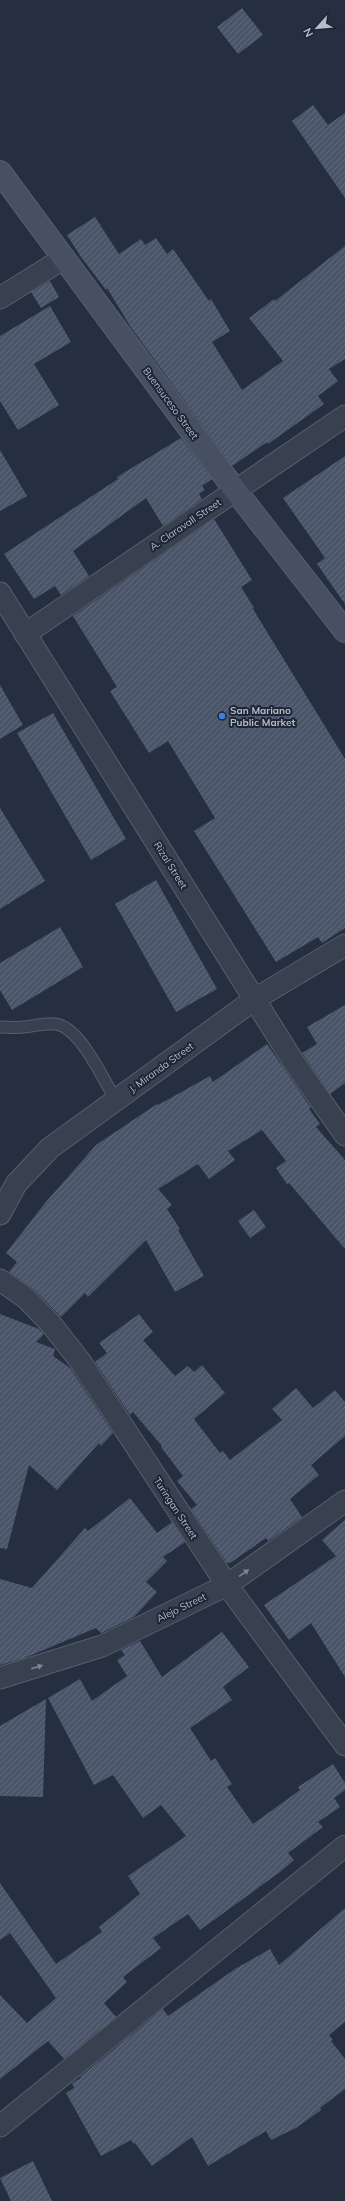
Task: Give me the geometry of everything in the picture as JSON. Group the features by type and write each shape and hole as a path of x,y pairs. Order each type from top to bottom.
{"street":[{"name":"Buensuceso Street","path":"0,172 235,490 345,630"},
{"path":"0,298 64,258"},
{"name":"A. Claravall Street","path":"25,634 345,416"},
{"name":"Rizal Street","path":"0,593 295,1064 345,1135"},
{"name":"J. Miranda Street","path":"0,1214 16,1184 50,1148 255,999 345,945"},
{"name":"Turingan Street","path":"0,1280 26,1298 51,1324 80,1361 227,1585 345,1745"},
{"name":"Alejo Street","path":"0,1678 102,1646 227,1585 345,1501"},
{"path":"0,2126 345,1846"}],"lane":[{"path":"0,1027 23,1027 54,1024 64,1026 72,1032 83,1045 116,1100"}],"building":[{"path":"242,8 263,35 238,54 217,27"},
{"path":"313,105 328,125 345,113 345,198 292,121"},
{"path":"95,217 119,254 141,239 145,245 156,238 167,254 173,249 209,301 211,299 230,331 212,342 242,390 283,361 249,318 274,299 275,301 345,246 345,359 329,369 338,381 318,396 324,404 268,444 267,442 232,466 130,326 107,288 106,290 81,257 67,235"},
{"path":"50,281 59,297 41,308 31,292"},
{"path":"50,306 71,342 34,364 59,405 18,430 0,401 0,336"},
{"path":"181,438 212,479 202,486 205,490 199,494 202,499 163,526 146,498 73,551 89,576 61,595 55,586 34,599 4,554 118,479 117,477"},
{"path":"0,450 27,496 0,511"},
{"path":"345,456 345,604 317,564 325,558 283,498"},
{"name":"San Mariano Public Market","path":"214,519 252,580 241,587 254,608 253,609 345,759 345,928 322,943 318,937 276,962 194,831 215,818 168,741 149,753 110,691 117,687 73,616"},
{"path":"0,685 23,725 0,739"},
{"path":"53,713 126,839 91,860 17,733"},
{"path":"0,808 45,881 0,909"},
{"path":"156,880 217,989 176,1012 115,904"},
{"path":"60,927 83,967 12,1010 0,990 0,963"},
{"path":"345,1005 345,1083 330,1094 302,1053 317,1044 307,1027"},
{"path":"267,1044 311,1108 309,1109 320,1124 316,1127 345,1160 345,1249 289,1183 287,1184 276,1168 286,1161 262,1130 228,1151 235,1160 209,1179 198,1164 158,1189 172,1205 167,1209 180,1229 178,1230 204,1276 175,1292 146,1240 88,1297 85,1293 61,1317 35,1290 9,1272 17,1262 6,1253 45,1203 96,1145 157,1104 158,1105 210,1076 213,1082"},
{"path":"254,1210 266,1227 250,1238 238,1221"},
{"path":"0,1314 39,1329 44,1334 36,1342 55,1349 53,1356 70,1368 113,1433 101,1446 99,1443 57,1490 29,1465 7,1549 0,1548"},
{"path":"139,1314 153,1332 143,1340 175,1376 188,1366 194,1372 202,1365 225,1393 194,1419 220,1453 223,1451 230,1460 282,1420 272,1409 296,1388 313,1408 335,1390 345,1402 345,1436 311,1465 319,1475 290,1499 302,1517 268,1541 266,1538 230,1563 227,1563 191,1509 197,1505 177,1481 183,1476 161,1447 162,1446 133,1412 130,1415 95,1362 107,1353 99,1343"},
{"path":"130,1498 157,1533 172,1522 185,1542 163,1557 167,1561 146,1582 157,1592 134,1617 101,1633 96,1628 22,1659 0,1665 0,1579 32,1588 85,1528 88,1531"},
{"path":"345,1520 345,1677 311,1623 289,1640 264,1605 336,1556 322,1540"},
{"path":"222,1632 249,1667 223,1687 232,1700 190,1728 211,1761 215,1758 232,1784 227,1787 253,1824 300,1790 298,1787 333,1764 345,1783 345,1790 334,1798 340,1807 318,1822 323,1827 288,1853 294,1860 280,1872 200,1930 188,1914 153,1938 161,1948 123,1977 127,1982 104,2003 116,2017 64,2059 48,2041 0,2079 0,1995 27,2023 56,1998 10,1933 0,1940 0,1883 56,1964 102,1932 99,1927 140,1894 128,1876 186,1836 161,1805 143,1818 113,1775 94,1785 48,1698 80,1679 92,1701 127,1676 117,1660 125,1655 121,1650 140,1641 162,1677"},
{"path":"46,1699 43,1797 0,1796 0,1726"},
{"path":"345,1908 345,2022 329,2035 333,2040 331,2041 345,2059 345,2089 320,2108 321,2110 296,2128 271,2140 266,2131 208,2166 192,2137 152,2166 135,2143 134,2144 131,2140 101,2156 66,2093 74,2088 72,2083 81,2078 80,2077 163,2009 168,2016 235,1969 270,1949 279,1965"},
{"path":"33,2161 52,2201 11,2201 0,2178"}],"place":[{"name":"San Mariano Public Market","path":"222,716"}]}
